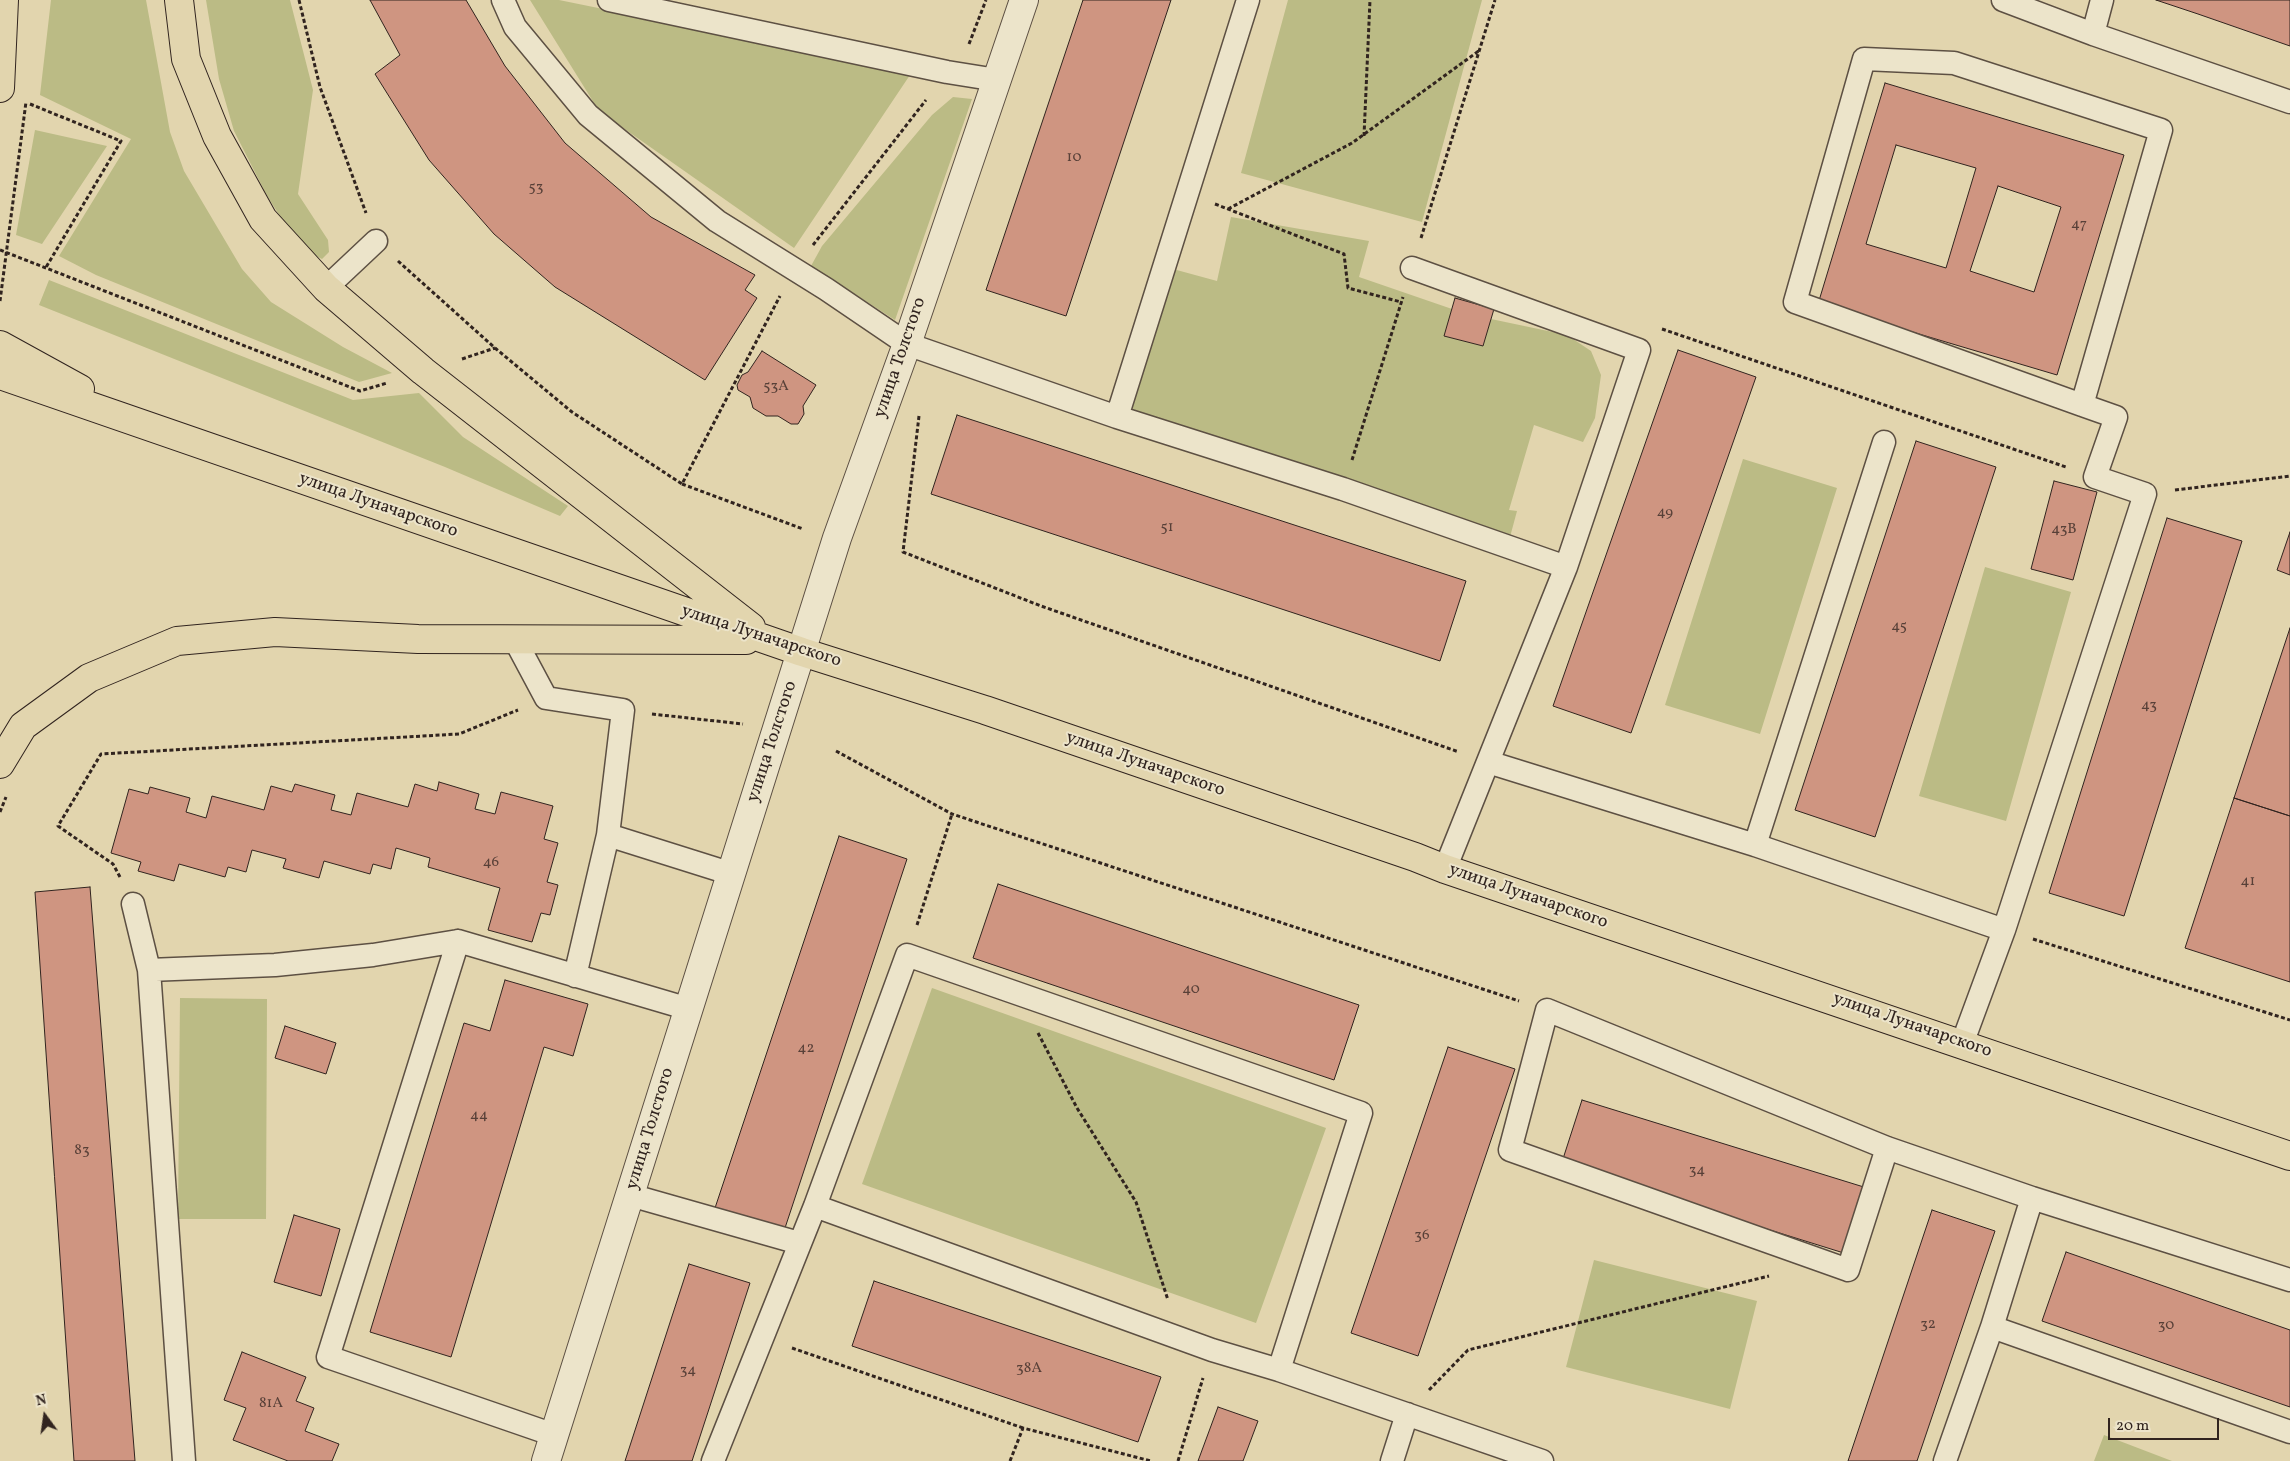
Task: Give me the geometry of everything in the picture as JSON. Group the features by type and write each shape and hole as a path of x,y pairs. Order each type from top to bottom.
{"main road":[{"path":"1,84 4,0"},
{"path":"179,0 186,59 217,136 263,219 326,288 423,371 768,640"},
{"path":"0,345 147,426"},
{"name":"улица Луначарского","path":"0,375 802,652 985,710 1405,853 1445,869 2290,1156"},
{"path":"0,764 23,726 89,678 177,641 275,632 418,639 768,640"}],"street":[{"name":"улица Толстого","path":"546,1461 837,538 907,344 1024,0"}],"lane":[{"path":"503,0 515,27 588,115 717,221 794,269 907,344 1117,417 1343,489 1566,567"},
{"path":"609,0 948,72 997,80"},
{"path":"1117,417 1248,0"},
{"path":"2004,0 2093,34 2290,102"},
{"path":"2093,34 2102,0"},
{"path":"1962,1044 2004,930 2145,494 2094,477 2116,417 2082,405 1795,302 1864,59 1954,63 2161,130 2082,405"},
{"path":"326,288 376,241"},
{"path":"1412,268 1639,350 1566,567 1445,869"},
{"path":"1755,845 1884,442"},
{"path":"515,640 546,698 623,710 608,834 575,976"},
{"path":"1488,762 1755,845 2004,930"},
{"path":"608,834 732,874"},
{"path":"134,904 149,970 184,1461"},
{"path":"149,970 275,965 373,955 458,942 688,1010"},
{"path":"458,942 328,1356 554,1435"},
{"path":"714,1461 815,1206 907,955 1361,1113 1278,1370"},
{"path":"1887,1148 1848,1270 1510,1150 1547,1010 1887,1148 2032,1198 2290,1280"},
{"path":"630,1195 799,1243"},
{"path":"1945,1461 1992,1327 2032,1198"},
{"path":"815,1206 1212,1350 1278,1370 1542,1461"},
{"path":"1992,1327 2290,1432"},
{"path":"1392,1461 1407,1414"}],"path":[{"path":"300,0 320,87 376,241 494,348 572,412 682,484 803,529"},
{"path":"682,484 794,269 971,42 986,0"},
{"path":"1364,136 1370,0"},
{"path":"1228,209 1352,144 1480,50"},
{"path":"0,301 26,102 121,141 45,269"},
{"path":"1187,194 1344,254 1348,288 1401,302"},
{"path":"0,250 360,391 494,348"},
{"path":"1639,350 1646,324 2094,477"},
{"path":"2145,494 2290,476"},
{"path":"903,552 1041,606 1488,762"},
{"path":"134,904 113,864 58,826 101,754 459,734 546,698"},
{"path":"623,710 751,725"},
{"path":"836,751 952,814 1547,1010"},
{"path":"907,955 952,814"},
{"path":"2004,930 2290,1020"},
{"path":"1017,993 1077,1108 1136,1202 1180,1338"},
{"path":"1407,1414 1468,1350 1824,1262"},
{"path":"762,1338 1023,1428 1151,1461"},
{"path":"1178,1461 1212,1350"},
{"path":"1010,1461 1023,1428"}],"green space":[{"path":"51,0 146,0 170,132 184,171 242,269 271,302 343,347 392,373 359,382 96,275 59,256 131,139 40,95"},
{"path":"206,0 290,0 313,90 298,194 328,240 329,252 322,259 312,254 286,226 266,194 234,131 219,79"},
{"path":"530,0 559,0 912,72 794,248 599,111"},
{"path":"1288,0 1482,0 1422,222 1241,173"},
{"path":"953,97 972,99 895,320 811,266 822,246 932,115"},
{"path":"35,130 107,146 42,244 16,235"},
{"path":"1231,217 1369,241 1359,277 1452,309 1444,336 1483,346 1491,319 1567,335 1591,351 1601,375 1595,418 1583,442 1534,425 1509,510 1517,511 1510,537 1128,412 1173,269 1217,281"},
{"path":"49,280 353,400 419,393 463,437 568,506 560,516 445,467 39,305"},
{"path":"1743,459 1837,488 1760,734 1665,705"},
{"path":"1985,567 2071,592 2006,821 1919,796"},
{"path":"932,988 1326,1128 1256,1323 862,1184"},
{"path":"180,998 267,999 266,1219 178,1219"},
{"path":"1594,1260 1757,1301 1730,1409 1566,1367"},
{"path":"2104,1435 2172,1461 2094,1461"}],"building":[{"path":"370,0 466,0 505,66 565,143 651,217 755,275 745,290 757,298 705,380 555,287 494,234 429,160 375,74 400,55"},
{"path":"1083,0 1171,0 1066,316 986,290"},
{"path":"2156,0 2290,0 2290,46 2198,14"},
{"path":"1885,83 2124,155 2057,375 1818,304","holes":["1896,145 1976,168 1946,268 1866,244","1998,186 2061,207 2034,292 1970,271"]},
{"path":"1455,298 1494,309 1483,346 1444,336"},
{"path":"1678,350 1756,377 1631,733 1553,706"},
{"path":"762,351 816,385 803,406 804,414 798,424 791,424 778,416 766,416 753,408 750,397 738,390 737,385 742,375 748,372"},
{"path":"957,415 1466,581 1440,661 931,494"},
{"path":"1916,441 1996,467 1875,837 1795,810"},
{"path":"2054,481 2097,492 2073,580 2031,569"},
{"path":"2167,518 2242,541 2124,916 2049,893"},
{"path":"2290,532 2290,575 2277,570"},
{"path":"2290,628 2290,816 2234,798"},
{"path":"439,782 479,794 475,809 495,814 501,792 553,806 544,839 558,843 547,882 558,885 550,915 541,913 532,942 488,930 500,888 428,867 430,858 396,848 391,869 373,864 370,874 324,861 319,878 283,868 286,859 252,850 246,872 228,867 225,877 179,864 174,881 138,871 141,862 111,853 129,789 148,794 150,787 190,798 186,812 206,818 212,796 264,810 271,786 292,792 295,784 335,795 331,810 351,815 357,793 408,807 415,784 437,791"},
{"path":"2234,798 2290,816 2290,982 2185,948"},
{"path":"839,836 907,859 784,1231 715,1208"},
{"path":"998,884 1359,1005 1334,1080 973,958"},
{"path":"90,887 135,1461 74,1461 35,892"},
{"path":"505,980 588,1004 573,1056 544,1047 451,1357 370,1332 464,1023 490,1031"},
{"path":"285,1026 336,1043 326,1074 275,1058"},
{"path":"1448,1047 1515,1069 1418,1356 1351,1333"},
{"path":"1582,1100 1867,1188 1847,1254 1561,1165"},
{"path":"1932,1210 1995,1231 1917,1461 1848,1461"},
{"path":"294,1215 340,1229 321,1296 274,1282"},
{"path":"2066,1252 2290,1330 2290,1407 2042,1321"},
{"path":"689,1264 750,1283 692,1461 625,1461"},
{"path":"874,1281 1161,1377 1138,1442 852,1346"},
{"path":"242,1352 306,1377 296,1401 314,1408 305,1431 339,1444 332,1461 288,1461 233,1440 246,1408 224,1400"},
{"path":"1218,1407 1258,1421 1243,1461 1198,1461"}]}
